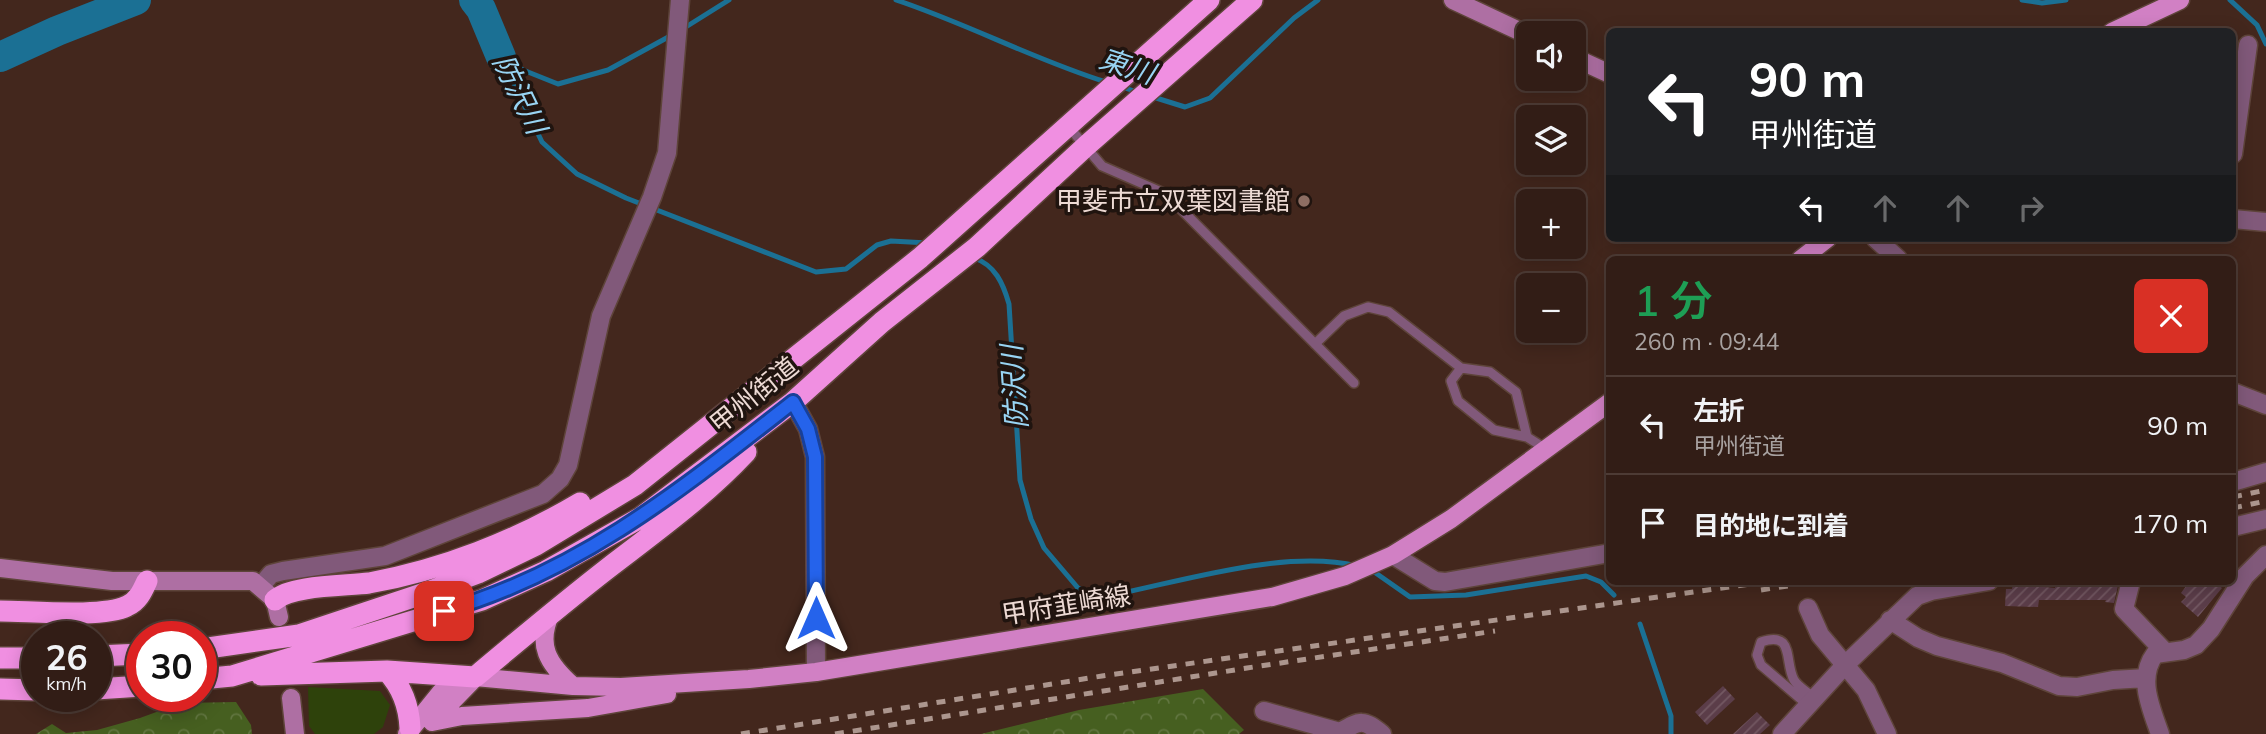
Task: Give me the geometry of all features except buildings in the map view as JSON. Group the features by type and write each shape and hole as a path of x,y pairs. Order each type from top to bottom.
{"highway":[{"name":"甲州街道","path":"217,647 299,635 478,573 536,545 635,485 920,258 1209,0"},
{"name":"甲州街道","path":"217,678 232,676 482,600 546,572 640,518 793,402 882,322 977,247 1130,106 1252,0"},
{"path":"272,601 286,593 304,589 370,582 416,572 475,553 528,530 623,476 793,351 837,325"},
{"path":"232,676 387,671 475,677 551,613 718,482 793,402"},
{"path":"0,611 109,612 128,606 141,596 147,581"},
{"path":"0,658 21,658"},
{"path":"387,671 395,679 417,729"},
{"path":"0,690 21,690"}],"main road":[{"path":"2141,25 2180,0"},
{"path":"1805,256 1823,242"},
{"name":"甲府韮崎線","path":"475,677 573,686 621,687 749,679 816,671 1272,597 1345,576 1386,558 1451,519 1606,405"},
{"path":"551,613 545,626 543,642 548,659 573,686"},
{"path":"417,729 475,677"},
{"path":"417,729 462,716 588,708 749,679"}],"street":[{"path":"272,601 271,574 384,556 543,494 560,479 571,454 601,316 652,197 667,153 680,0"},
{"path":"1452,0 1516,29"},
{"path":"2236,117 2248,46"},
{"path":"1586,63 1606,72"},
{"path":"2236,219 2266,222"},
{"path":"1879,242 1895,256"},
{"path":"2236,393 2266,405"},
{"path":"793,402 808,429 815,457 816,671"},
{"path":"2236,481 2266,472"},
{"path":"2236,526 2266,519"},
{"path":"1386,558 1435,581 1445,582 1606,554"},
{"path":"2160,734 2147,697 2147,664 2155,654 2184,650 2196,645 2211,629 2245,576 2266,555"},
{"path":"0,568 112,581 253,581 272,601"},
{"path":"1782,734 1845,665 1917,596 1965,585"},
{"path":"2130,585 2124,609 2164,651"},
{"path":"1808,608 1820,635 1866,690 1887,734"},
{"path":"1890,620 1918,638 1937,646 2002,663 2059,686 2077,688 2113,680 2146,678"},
{"path":"291,698 295,734"},
{"path":"1264,711 1340,732 1357,722 1368,723 1382,734"}],"lane":[{"path":"1068,126 1102,166 1166,194 1354,383"},
{"path":"1315,344 1344,316 1368,307 1389,312 1461,368 1490,372 1516,392 1527,437"},
{"path":"1461,368 1451,381 1458,401 1494,430 1527,437 1546,449"},
{"path":"1771,639 1782,642 1788,650 1794,681 1812,702 1761,665 1757,655 1761,642 1771,639"}],"green space":[{"path":"308,687 380,691 390,705 383,727 374,734 315,734 309,726"},
{"path":"1203,689 1244,730 1239,734 981,734 1079,710"},
{"path":"217,702 236,702 251,725 252,734 36,734 52,724 66,733 97,730 156,712 217,712"}],"waterway":[{"name":"防沢川","path":"0,57 136,0"},
{"name":"防沢川","path":"474,0 481,9 501,57"},
{"name":"東川","path":"681,30 729,0"},
{"name":"東川","path":"896,0 1106,82"},
{"name":"東川","path":"1153,97 1185,107 1210,98 1294,18 1318,0"},
{"name":"東川","path":"2022,0 2042,3 2066,0"},
{"name":"東川","path":"2230,0 2257,25 2266,44"},
{"name":"東川","path":"503,58 523,70 558,84 608,70 672,35"},
{"name":"防沢川","path":"501,57 542,142 577,174 626,198 816,272 846,269 877,245 891,241 928,243"},
{"name":"東川","path":"1119,86 1140,93"},
{"name":"防沢川","path":"974,258 993,270 1009,304 1020,480 1031,519 1044,548 1078,588 1098,598 1262,565 1296,561 1357,566"},
{"name":"防沢川","path":"1370,569 1410,597 1466,595 1586,576 1601,582 1614,595"},
{"name":"防沢川","path":"1640,624 1671,716 1671,734"}],"railway":[{"path":"2236,496 2266,490"},
{"path":"2236,507 2266,501"},
{"path":"741,734 1102,676 1743,585"},
{"path":"1761,590 1794,585"},
{"path":"835,734 1495,631"}],"place":[{"name":"甲斐市立双葉図書館","path":"1304,201"}],"route":[{"path":"444,611 482,600 546,572 640,518 793,402 808,429 815,457 816,618"}]}
